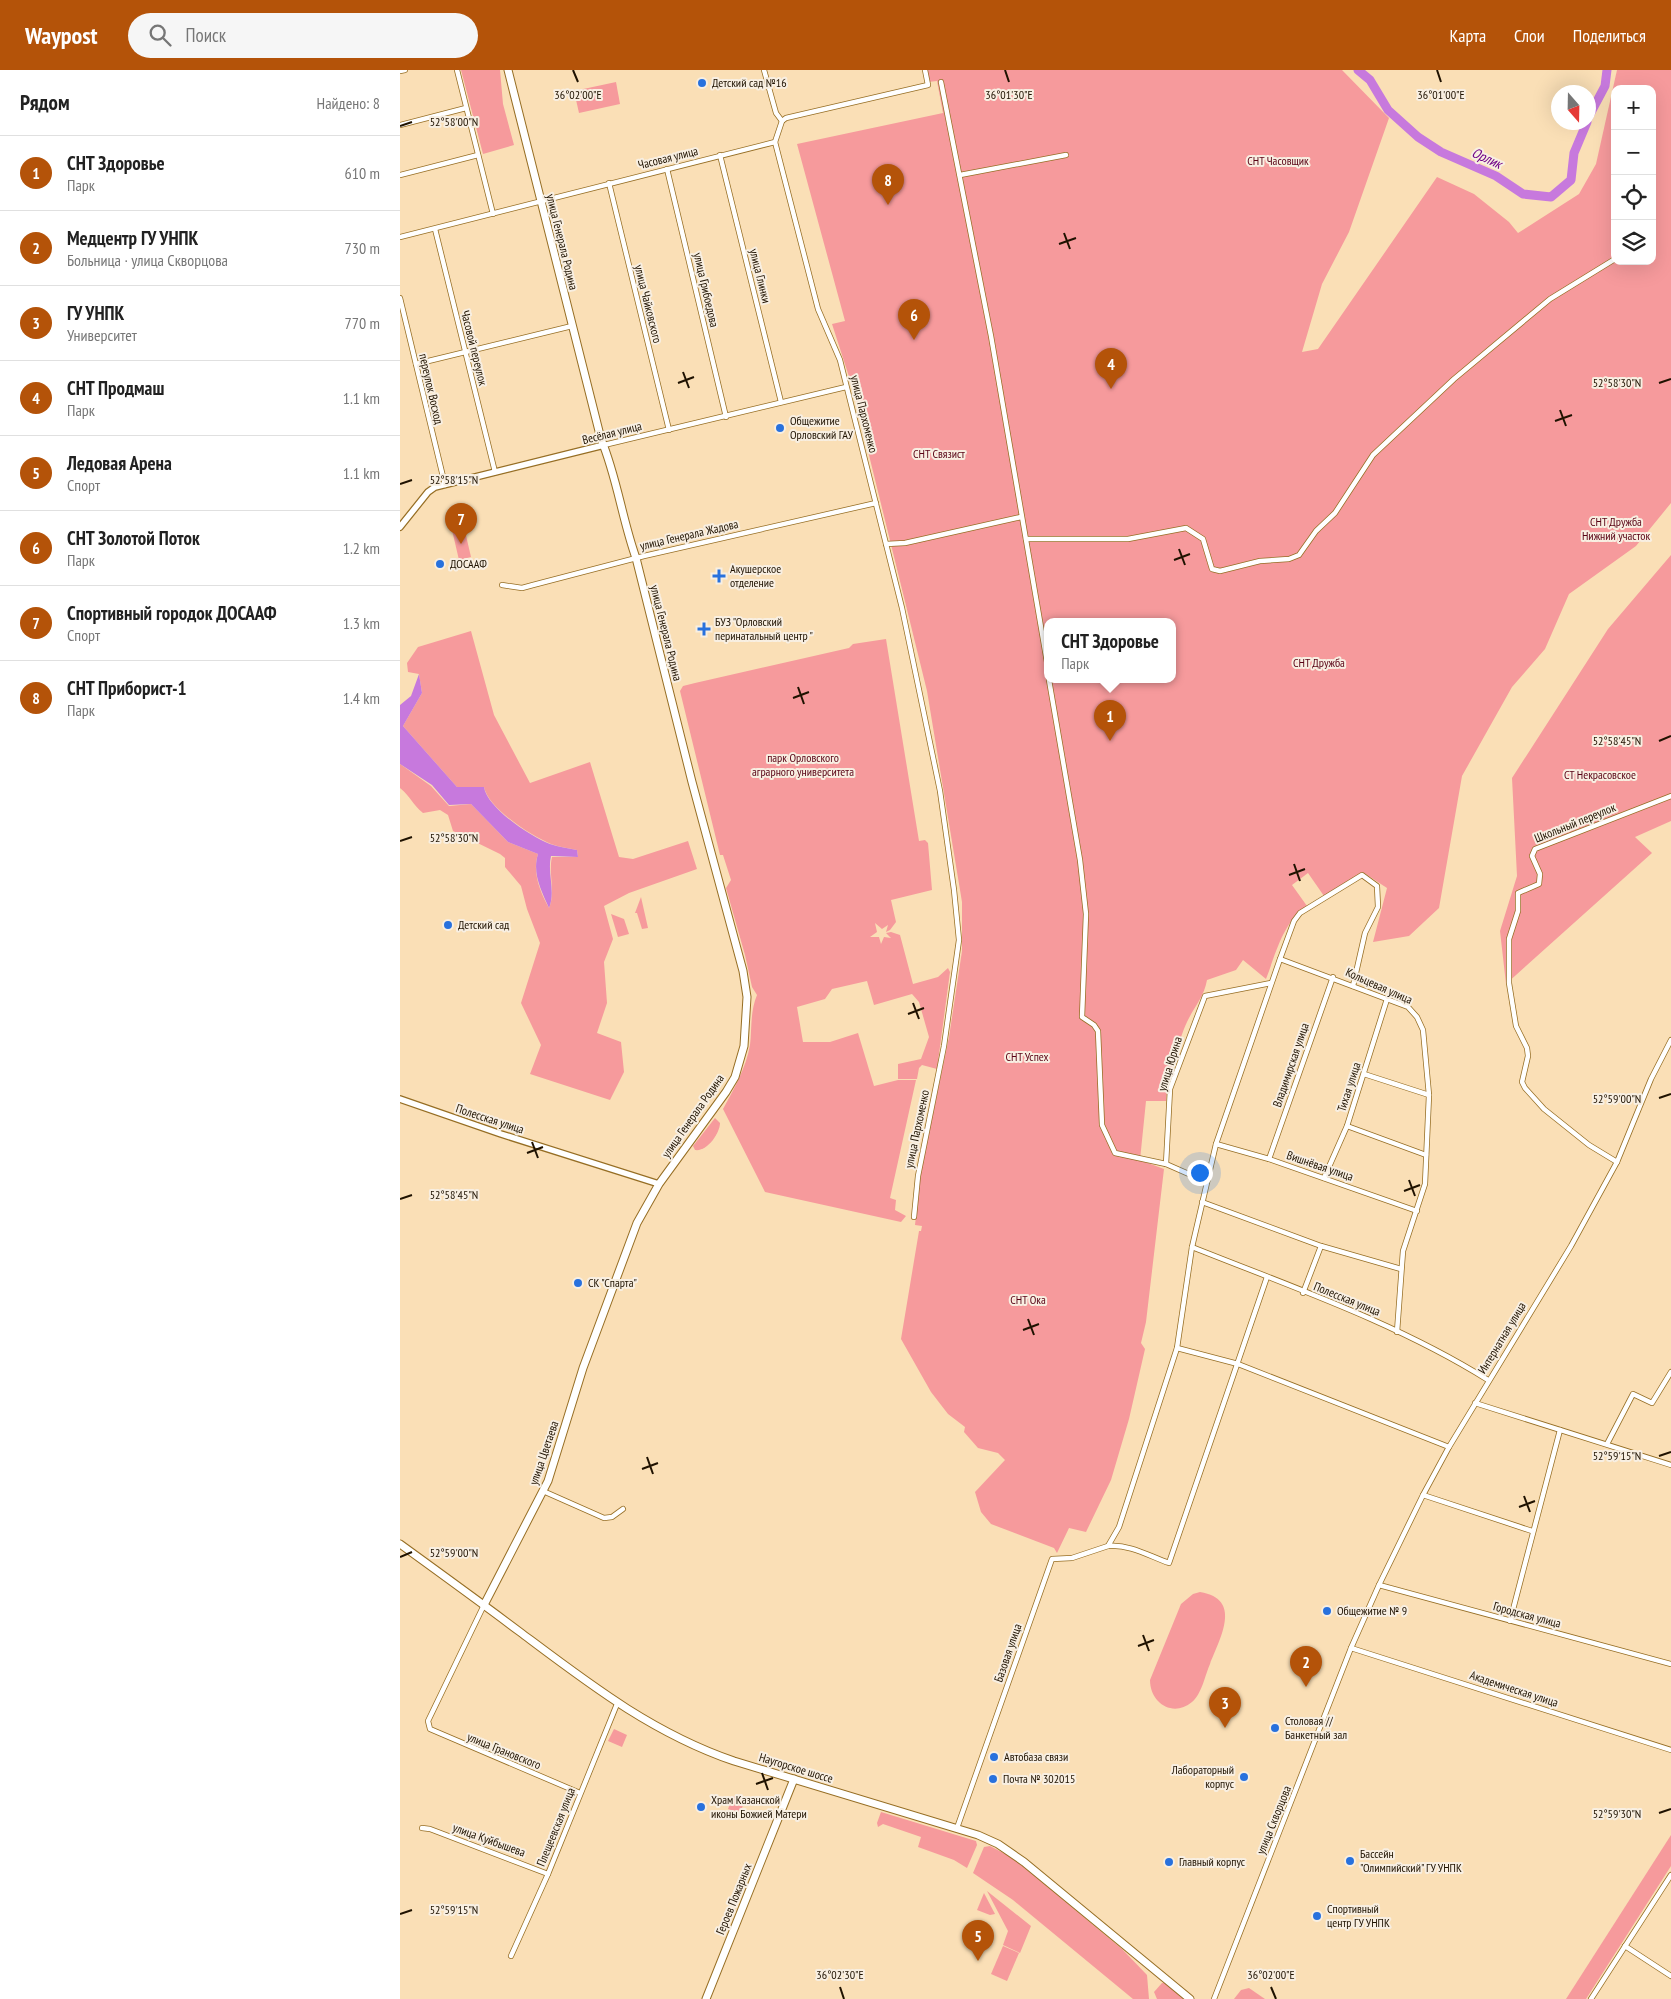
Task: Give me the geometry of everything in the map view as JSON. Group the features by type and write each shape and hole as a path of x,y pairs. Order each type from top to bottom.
{"main road":[{"name":"улица Генерала Родина","path":"508,70 572,326 636,558 693,786 743,971 747,998 744,1046 735,1077 718,1106 660,1184"},
{"name":"улица Цветаева","path":"484,1605 543,1491 553,1466 583,1368 631,1236 637,1222 660,1184"},
{"name":"Наугорское шоссе","path":"400,1544 617,1704 660,1729 708,1752 794,1780 957,1828 985,1838 1012,1853 1190,1999"},
{"name":"Героев Пожарных","path":"706,1999 794,1780"}],"street":[{"path":"400,71 405,70"},
{"path":"456,70 493,214"},
{"path":"764,70 776,114 782,121"},
{"path":"782,121 814,111 928,85 925,70"},
{"path":"941,82 991,336 1044,645"},
{"path":"400,125 466,108"},
{"path":"775,142 782,121"},
{"name":"Часовая улица","path":"400,238 540,200 775,142"},
{"name":"улица Пархоменко","path":"775,142 818,309 840,360 921,694 940,791 959,940 944,1046 918,1176 914,1217"},
{"path":"400,175 478,155"},
{"name":"улица Глинки","path":"720,155 782,402"},
{"path":"960,175 1066,155"},
{"name":"улица Грибоедова","path":"667,169 726,416"},
{"name":"улица Чайковского","path":"609,183 669,430"},
{"name":"Часовой переулок","path":"435,229 464,353 496,472"},
{"path":"1026,539 1128,539 1186,528 1203,539 1212,569 1220,571 1260,561 1289,559 1299,556 1316,530 1335,513 1373,456 1466,368 1550,299 1611,261"},
{"name":"переулок Восход","path":"400,298 445,484"},
{"path":"400,327 406,325"},
{"path":"416,364 572,326"},
{"name":"Весёлая улица","path":"400,527 428,492 445,484 846,387"},
{"name":"улица Генерала Жадова","path":"502,585 522,588 636,558 876,503"},
{"path":"886,544 904,543 1021,517"},
{"path":"1050,683 1080,860 1086,914 1082,1017 1094,1025 1098,1031 1102,1124 1115,1153 1166,1164 1207,1182"},
{"name":"Школьный переулок","path":"1617,1162 1589,1145 1544,1109 1525,1088 1522,1076 1528,1056 1525,1042 1516,1026 1509,983 1509,939 1518,911 1518,893 1539,884 1540,874 1532,856 1535,849 1671,796"},
{"path":"1267,1277 1169,1563 1130,1548 1108,1546 1119,1528 1177,1348 1192,1247 1216,1144 1271,982 1294,921 1300,913 1362,875 1377,886 1378,907 1364,934 1353,986"},
{"name":"Кольцевая улица","path":"1280,958 1408,1007 1421,1024 1429,1095 1425,1184 1402,1251 1397,1332"},
{"name":"Владимирская улица","path":"1269,1159 1333,977"},
{"name":"улица Юрина","path":"1166,1164 1170,1089 1197,1012 1205,996 1271,982"},
{"name":"Тихая улица","path":"1324,1178 1347,1126 1387,999"},
{"name":"Интернатная улица","path":"1351,1648 1423,1495 1488,1380 1571,1246 1617,1162 1651,1079 1671,1040"},
{"path":"1364,1074 1429,1095"},
{"name":"Полесская улица","path":"400,1099 501,1134 660,1184"},
{"path":"1347,1126 1426,1155"},
{"name":"Вишнёвая улица","path":"1216,1144 1269,1159 1417,1211"},
{"path":"1202,1202 1321,1246 1400,1269"},
{"path":"1303,1293 1321,1246"},
{"name":"Полесская улица","path":"1192,1247 1397,1332 1461,1364 1488,1380"},
{"path":"1177,1348 1238,1364 1450,1447"},
{"path":"1607,1444 1633,1394 1652,1402 1671,1372"},
{"path":"1476,1403 1671,1465"},
{"path":"1510,1621 1532,1531 1560,1430"},
{"path":"543,1491 606,1519 623,1509"},
{"path":"1423,1495 1532,1531"},
{"name":"Базовая улица","path":"957,1828 1052,1559 1072,1558 1108,1546"},
{"name":"Городская улица","path":"1379,1585 1671,1664"},
{"name":"улица Цветаева","path":"428,1721 484,1605"},
{"name":"Академическая улица","path":"1351,1648 1671,1750"},
{"name":"улица Скворцова","path":"1214,1999 1351,1648"},
{"name":"Плещеевская улица","path":"511,1956 548,1874 617,1704"},
{"name":"улица Грановского","path":"428,1721 433,1732 580,1792"},
{"name":"улица Куйбышева","path":"422,1828 430,1829 548,1874"},
{"path":"1591,1999 1625,1946 1669,1884 1671,1875"},
{"path":"1625,1946 1671,1976"}],"green space":[{"path":"461,70 500,70 503,104 514,145 483,154"},
{"path":"926,70 1342,70 1389,118 1349,232 1322,284 1302,352 1318,349 1437,177 1474,194 1509,222 1518,233 1579,194 1596,164 1611,97 1611,265 1656,265 1656,85 1614,85 1617,70 1671,70 1671,503 1636,546 1569,594 1545,649 1512,687 1462,776 1439,908 1409,936 1373,942 1387,888 1364,873 1324,896 1308,873 1292,885 1307,906 1292,920 1286,929 1266,979 1243,960 1236,970 1207,980 1204,992 1187,1022 1180,1040 1171,1072 1166,1101 1146,1101 1140,1160 1164,1169 1146,1322 1141,1343 1145,1349 1129,1419 1111,1480 1086,1532 1069,1528 1057,1553 1054,1548 991,1524 981,1512 975,1492 1005,1460 998,1453 978,1448 964,1432 965,1427 948,1414 931,1392 901,1339 919,1231 921,1231 922,1226 915,1225 921,1171 949,1037 962,951 962,902 927,691 852,386 832,324 845,321 797,144 943,113 937,81 928,82"},
{"path":"616,82 620,104 579,113 574,91"},
{"path":"464,527 471,557 459,560 452,530"},
{"name":"СТ Некрасовское","path":"1671,555 1671,821 1635,837 1652,853 1506,984 1500,931 1517,876 1512,778 1608,629"},
{"path":"471,631 494,715 530,783 590,762 619,857 633,859 688,841 697,869 629,893 604,906 613,939 604,962 607,1003 597,1033 621,1042 624,1072 610,1100 530,1074 541,1045 521,1003 540,943 527,909 521,886 505,867 505,858 453,831 448,815 440,810 423,813 400,788 400,764 431,786 449,806 471,804 508,842 538,854 536,875 549,908 552,896 552,857 578,857 577,850 551,844 522,828 493,804 484,787 457,787 403,726 422,693 419,674 408,672 407,663 418,647"},
{"name":"парк Орловского аграрного университета","path":"886,639 919,841 925,840 928,843 932,890 891,900 896,922 886,932 888,925 882,929 875,923 877,932 870,937 879,937 881,944 884,937 891,938 886,933 891,932 900,935 913,984 938,977 948,968 950,972 937,1069 922,1065 919,1068 917,1079 898,1079 898,1064 921,1059 929,1037 919,1002 912,994 874,1005 867,981 832,989 825,999 797,1007 803,1042 830,1042 858,1033 874,1086 898,1080 916,1080 890,1198 896,1200 895,1210 906,1216 901,1222 765,1192 723,1109 746,1062 750,1045 752,1014 757,995 752,987 726,888 731,880 723,855 720,855 680,691 683,686 849,648 853,644"},
{"path":"641,897 648,928 642,929 637,913 635,913"},
{"path":"611,914 624,919 629,934 618,937"},
{"path":"715,1118 720,1123 718,1132 708,1145 700,1150 695,1150 693,1146"},
{"path":"1200,1592 1213,1596 1221,1603 1225,1611 1223,1632 1201,1689 1195,1699 1185,1707 1170,1708 1158,1701 1151,1688 1150,1680 1181,1604 1193,1594"},
{"path":"614,1729 627,1735 622,1747 608,1741"},
{"path":"733,1796 745,1800 740,1813 728,1809"},
{"path":"881,1812 976,1841 977,1845 967,1868 954,1860 918,1847 921,1837 883,1824 878,1827 877,1823"},
{"path":"1671,1835 1671,1866 1586,1999 1566,1999"},
{"path":"990,1846 1013,1858 1122,1949 1147,1975 1149,1999 1133,1999 1013,1900 973,1873 984,1847"},
{"path":"987,1891 1031,1926 1020,1953 1003,1945 1008,1931"},
{"path":"984,1893 995,1914 990,1915 977,1910"},
{"path":"1003,1946 1019,1953 1007,1981 991,1974"},
{"path":"1162,1983 1165,1983 1185,1999 1157,1999 1154,1992"},
{"path":"1249,1988 1265,1999 1234,1999 1241,1990"}],"shaded area":[{"path":"419,674 422,693 403,726 457,787 484,787 493,804 511,821 550,844 577,850 578,857 551,856 552,895 549,908 540,888 537,875 536,861 538,854 508,842 471,804 449,805 432,785 400,764 400,705 411,696"}],"waterway":[{"name":"Орлик","path":"1358,70 1370,80 1388,110 1418,137 1441,152 1496,176 1523,194 1551,197 1571,180 1574,153 1584,130"},
{"name":"Орлик","path":"1596,103 1605,86 1607,70"}],"place":[{"name":"Детский сад №16","path":"702,83"},
{"name":"СНТ Приборист-1","path":"888,205"},
{"name":"СНТ Золотой Поток","path":"914,340"},
{"name":"СНТ Продмаш","path":"1111,389"},
{"name":"Общежитие Орловский ГАУ","path":"780,428"},
{"name":"Спортивный городок ДОСААФ","path":"461,544"},
{"name":"ДОСААФ","path":"440,564"},
{"name":"Акушерское отделение","path":"719,576"},
{"name":"БУЗ \"Орловский перинатальный центр \"","path":"704,629"},
{"name":"СНТ Здоровье","path":"1110,741"},
{"name":"Детский сад","path":"448,925"},
{"name":"СК \"Спарта\"","path":"578,1283"},
{"name":"Общежитие № 9","path":"1327,1611"},
{"name":"Медцентр ГУ УНПК","path":"1306,1687"},
{"name":"ГУ УНПК","path":"1225,1728"},
{"name":"Столовая // Банкетный зал","path":"1275,1728"},
{"name":"Автобаза связи","path":"994,1757"},
{"name":"Лабораторный корпус","path":"1244,1777"},
{"name":"Почта № 302015","path":"993,1779"},
{"name":"Храм Казанской иконы Божией Матери","path":"701,1807"},
{"name":"Бассейн \"Олимпийский\" ГУ УНПК","path":"1350,1861"},
{"name":"Главный корпус","path":"1169,1862"},
{"name":"Спортивный центр ГУ УНПК","path":"1317,1916"},
{"name":"Ледовая Арена","path":"978,1961"}],"park label":[{"name":"СНТ Часовщик","path":"1278,161"},
{"name":"СНТ Связист","path":"939,454"},
{"name":"СНТ Дружба Нижний участок","path":"1616,529"},
{"name":"СНТ Дружба","path":"1319,663"},
{"name":"СНТ Успех","path":"1027,1057"},
{"name":"СНТ Ока","path":"1028,1300"}]}
